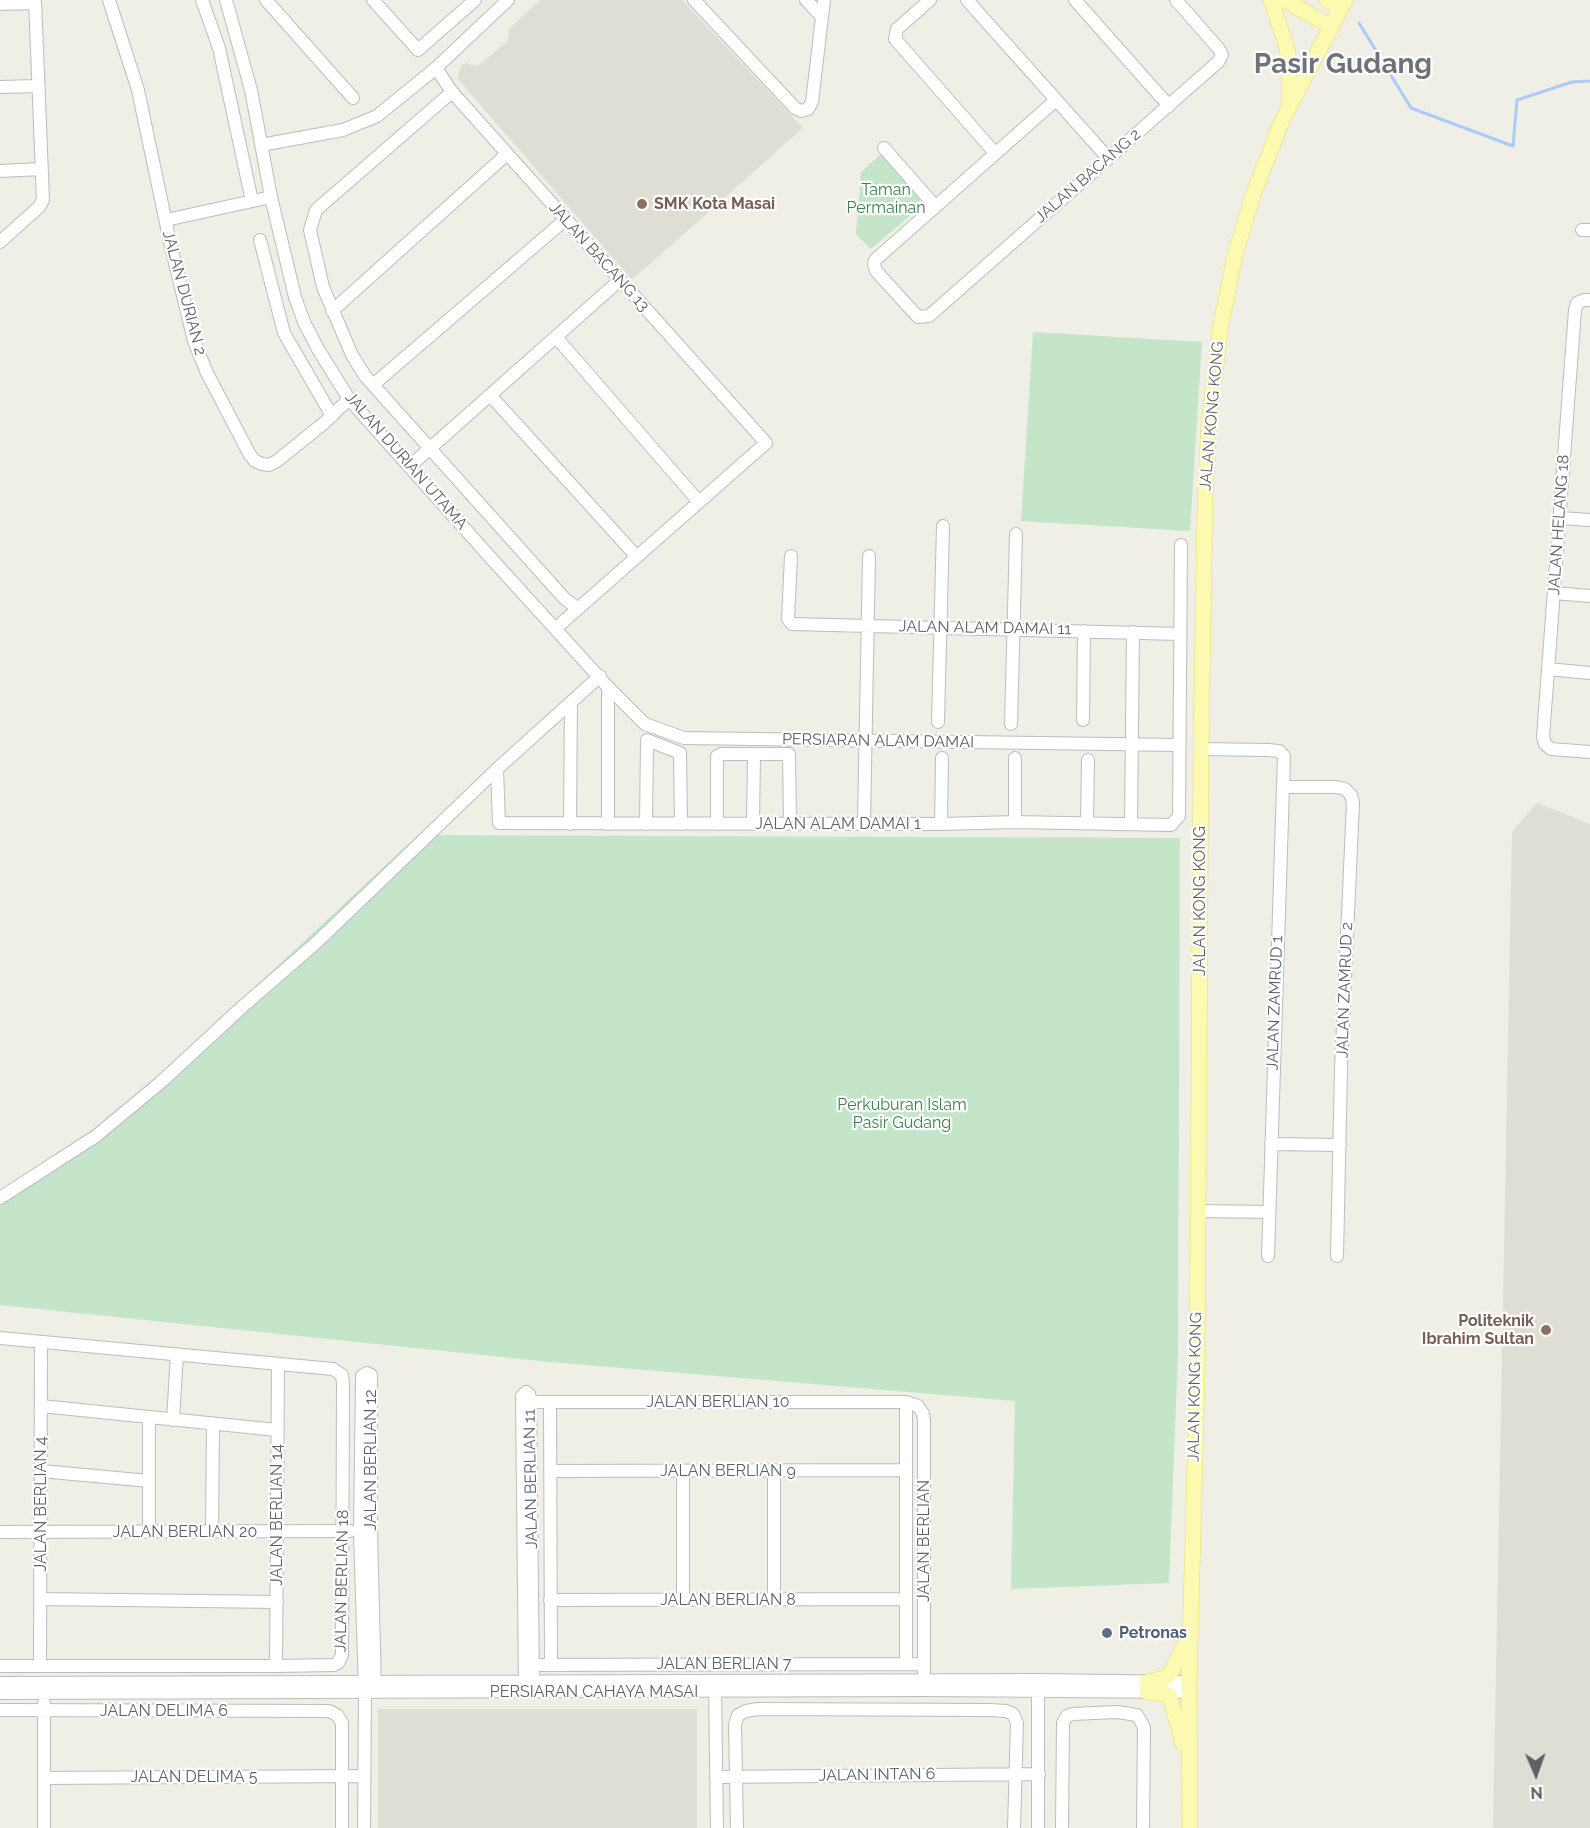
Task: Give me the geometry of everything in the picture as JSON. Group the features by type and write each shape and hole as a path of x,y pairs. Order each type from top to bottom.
{"main road":[{"path":"1270,0 1280,26 1289,65 1288,110"},
{"path":"1284,0 1330,26"},
{"name":"JALAN KONG KONG","path":"1190,1828 1189,1637 1197,1384 1201,749 1209,422 1221,324 1235,255 1254,192 1288,110 1330,26 1337,3"},
{"path":"1147,1687 1170,1674 1189,1637"},
{"path":"1147,1687 1166,1694 1172,1701 1189,1767"}],"street":[{"name":"JALAN DURIAN 2","path":"109,0 138,90 199,356 255,461 268,465 277,461 349,399"},
{"path":"202,0 219,48 252,201"},
{"name":"JALAN DURIAN UTAMA","path":"226,0 251,90 272,197 295,297 304,322 349,399 600,676"},
{"path":"266,0 353,98"},
{"path":"373,0 418,50 475,0"},
{"path":"261,145 316,136 360,124 377,116 436,68 508,0"},
{"path":"694,0 801,111 812,105 824,0"},
{"path":"806,0 822,17"},
{"path":"930,0 895,32 896,42 995,153"},
{"path":"967,0 1108,159"},
{"path":"1075,0 1169,106"},
{"name":"JALAN BACANG 2","path":"935,206 882,252 875,260 874,267 915,315 926,318 1221,59 1221,52 1213,41 1176,0"},
{"path":"0,4 35,1 43,197 40,205 0,242"},
{"name":"JALAN BACANG 13","path":"436,68 452,92 766,443 699,502"},
{"path":"0,87 38,86"},
{"path":"452,92 316,210 312,220 311,240 322,287 352,355 373,385 564,598 578,609"},
{"path":"884,148 935,206 1056,100"},
{"path":"332,311 507,154"},
{"path":"0,171 41,169"},
{"path":"166,220 272,197"},
{"path":"373,385 566,219"},
{"path":"260,240 284,333 332,416"},
{"path":"410,466 620,280"},
{"name":"JALAN HELANG 18","path":"1584,302 1575,310 1543,737 1546,746 1555,750 1590,752"},
{"path":"556,337 699,502 556,628"},
{"path":"490,395 637,558"},
{"path":"1560,518 1590,520"},
{"path":"938,722 943,526"},
{"path":"1011,724 1016,534"},
{"path":"1179,745 1181,545"},
{"name":"JALAN ALAM DAMAI 11","path":"791,556 788,620 790,622 1180,634"},
{"path":"864,823 869,556"},
{"path":"1554,593 1590,596"},
{"path":"1083,720 1084,631"},
{"path":"1131,824 1133,632"},
{"path":"1548,669 1590,673"},
{"path":"0,1198 96,1136 161,1082 317,942 497,768 600,676"},
{"name":"PERSIARAN ALAM DAMAI","path":"600,676 645,724 684,738 1179,745"},
{"path":"608,687 608,824"},
{"path":"570,824 571,702"},
{"path":"646,824 647,740 680,753 681,824"},
{"name":"JALAN ALAM DAMAI 1","path":"497,768 499,823 1087,822 1171,825 1179,816 1179,745"},
{"name":"JALAN ZAMRUD 1","path":"1201,749 1279,751 1284,756 1268,1256"},
{"path":"717,824 717,756 721,754 789,754 790,824"},
{"path":"753,824 754,754"},
{"path":"941,824 942,758"},
{"path":"1015,758 1015,822"},
{"path":"1087,822 1088,760"},
{"name":"JALAN ZAMRUD 2","path":"1283,787 1345,789 1351,795 1353,803 1337,1256"},
{"path":"1271,1144 1340,1145"},
{"path":"1197,1211 1269,1212"},
{"path":"0,1338 278,1364"},
{"name":"JALAN BERLIAN 4","path":"40,1665 41,1342"},
{"path":"173,1419 177,1354"},
{"name":"JALAN BERLIAN 14","path":"276,1666 278,1364"},
{"name":"JALAN BERLIAN 18","path":"0,1666 334,1665 341,1660 342,1375 333,1369 278,1364"},
{"name":"JALAN BERLIAN 12","path":"363,1828 363,1776 370,1687 362,1376 367,1373 371,1375 366,1531"},
{"name":"JALAN BERLIAN 11","path":"529,1686 522,1396 524,1392 529,1394 530,1402"},
{"name":"JALAN BERLIAN 10","path":"530,1402 906,1402"},
{"path":"550,1402 551,1665"},
{"path":"906,1402 906,1664"},
{"name":"JALAN BERLIAN","path":"906,1402 918,1406 924,1420 924,1685"},
{"path":"41,1406 277,1430"},
{"path":"148,1417 149,1532"},
{"path":"212,1532 213,1424"},
{"path":"774,1470 774,1599"},
{"name":"JALAN BERLIAN 9","path":"550,1471 906,1470"},
{"path":"41,1471 149,1481"},
{"path":"683,1471 683,1600"},
{"name":"JALAN BERLIAN 20","path":"0,1532 366,1531"},
{"path":"40,1599 277,1602"},
{"name":"JALAN BERLIAN 8","path":"550,1600 906,1599"},
{"name":"JALAN BERLIAN 7","path":"529,1665 924,1664"},
{"name":"PERSIARAN CAHAYA MASAI","path":"0,1683 370,1687"},
{"name":"PERSIARAN CAHAYA MASAI","path":"0,1693 529,1686 1189,1687"},
{"path":"1038,1686 1038,1828"},
{"name":"PERSIARAN CAHAYA MASAI","path":"1038,1686 1103,1692 1147,1687"},
{"path":"715,1687 717,1828"},
{"path":"1103,1692 1103,1712"},
{"path":"44,1694 44,1828"},
{"path":"737,1828 735,1725 738,1715 758,1709 990,1710 1013,1714 1017,1722 1014,1828"},
{"name":"JALAN DELIMA 6","path":"0,1710 329,1712 336,1715 342,1723 343,1776"},
{"path":"1062,1828 1063,1723 1067,1716 1073,1714 1103,1712 1137,1715 1144,1727 1143,1828"},
{"name":"JALAN INTAN 6","path":"716,1777 1039,1774"},
{"path":"342,1828 343,1776"},
{"name":"JALAN DELIMA 5","path":"44,1778 363,1776"}],"shaded area":[{"name":"SMK Kota Masai","path":"540,0 682,0 803,128 632,280 457,78 461,66 466,63 477,66 508,41 509,29"},
{"name":"Politeknik Ibrahim Sultan","path":"1537,803 1590,824 1590,1828 1493,1828 1512,832"},
{"path":"378,1709 697,1709 697,1828 378,1828"}],"green space":[{"name":"Taman Permainan","path":"882,153 920,195 919,208 871,249 856,234 861,172"},
{"path":"1033,332 1202,342 1190,531 1021,521"},
{"name":"Perkuburan Islam Pasir Gudang","path":"418,835 1180,838 1178,1353 1169,1583 1011,1589 1015,1401 550,1362 0,1305 0,1206 79,1151"}],"waterway":[{"path":"1359,23 1411,108 1513,146 1517,100 1572,82 1590,81"}],"place":[{"name":"SMK Kota Masai","path":"642,204"},
{"name":"Politeknik Ibrahim Sultan","path":"1546,1330"},
{"name":"Petronas","path":"1107,1633"}],"district":[{"name":"Pasir Gudang","path":"1343,65"}]}
